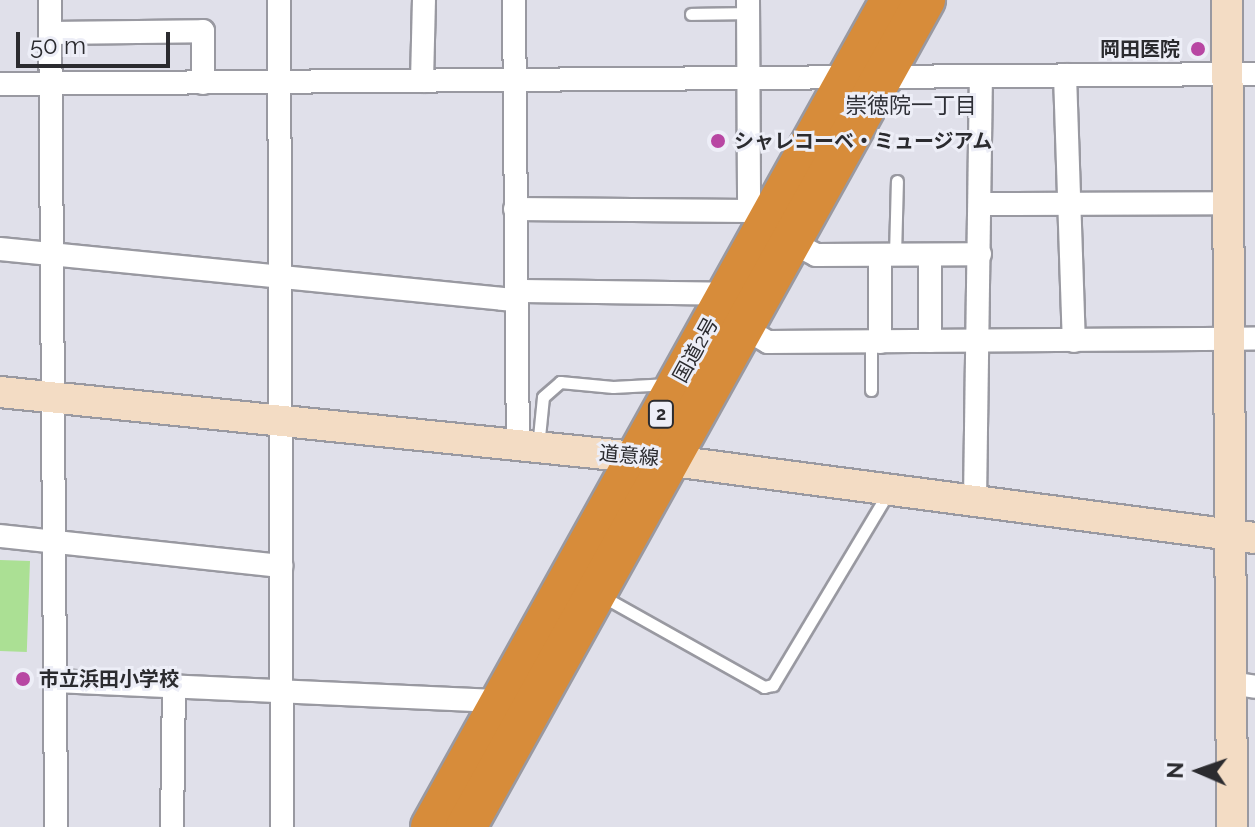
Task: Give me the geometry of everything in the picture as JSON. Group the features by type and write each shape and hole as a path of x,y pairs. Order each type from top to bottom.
{"highway":[{"name":"国道2号","path":"866,76 891,0"},
{"name":"国道2号","path":"431,827 502,701 655,459 734,310 768,224 866,76 925,0"},
{"name":"国道2号","path":"466,827 598,594 655,459 677,384 734,310"}],"street":[{"path":"50,0 52,254 57,398 54,543 56,827"},
{"path":"279,0 282,827"},
{"path":"422,81 424,0"},
{"path":"514,0 514,300 528,446"},
{"path":"1227,0 1241,74 1229,203 1242,339 1243,685 1232,827"},
{"path":"748,7 748,77 768,224"},
{"path":"50,33 203,31 203,83"},
{"path":"0,84 1241,74"},
{"path":"1065,75 1074,341"},
{"path":"975,501 981,76"},
{"path":"980,204 1229,203"},
{"path":"515,209 768,224 816,255 980,254"},
{"path":"0,249 514,300"},
{"path":"876,342 888,255"},
{"path":"930,255 930,341"},
{"path":"514,300 523,291 734,310 768,342 1242,339"},
{"name":"道意線","path":"0,392 655,459 1242,536"},
{"path":"0,536 281,566"},
{"path":"55,681 502,701"},
{"path":"172,827 174,685"}],"lane":[{"path":"691,14 748,7"},
{"path":"888,255 897,181"},
{"path":"871,390 876,342"},
{"path":"528,446 543,397 560,382 613,387 677,384"},
{"path":"598,594 764,687 773,685 890,489"}],"green space":[{"path":"0,560 30,561 27,652 0,651"}],"place":[{"name":"岡田医院","path":"1198,49"},
{"name":"シャレコーベ・ミュージアム","path":"718,141"},
{"name":"市立浜田小学校","path":"23,679"}],"district":[{"name":"崇徳院一丁目","path":"911,106"}]}
